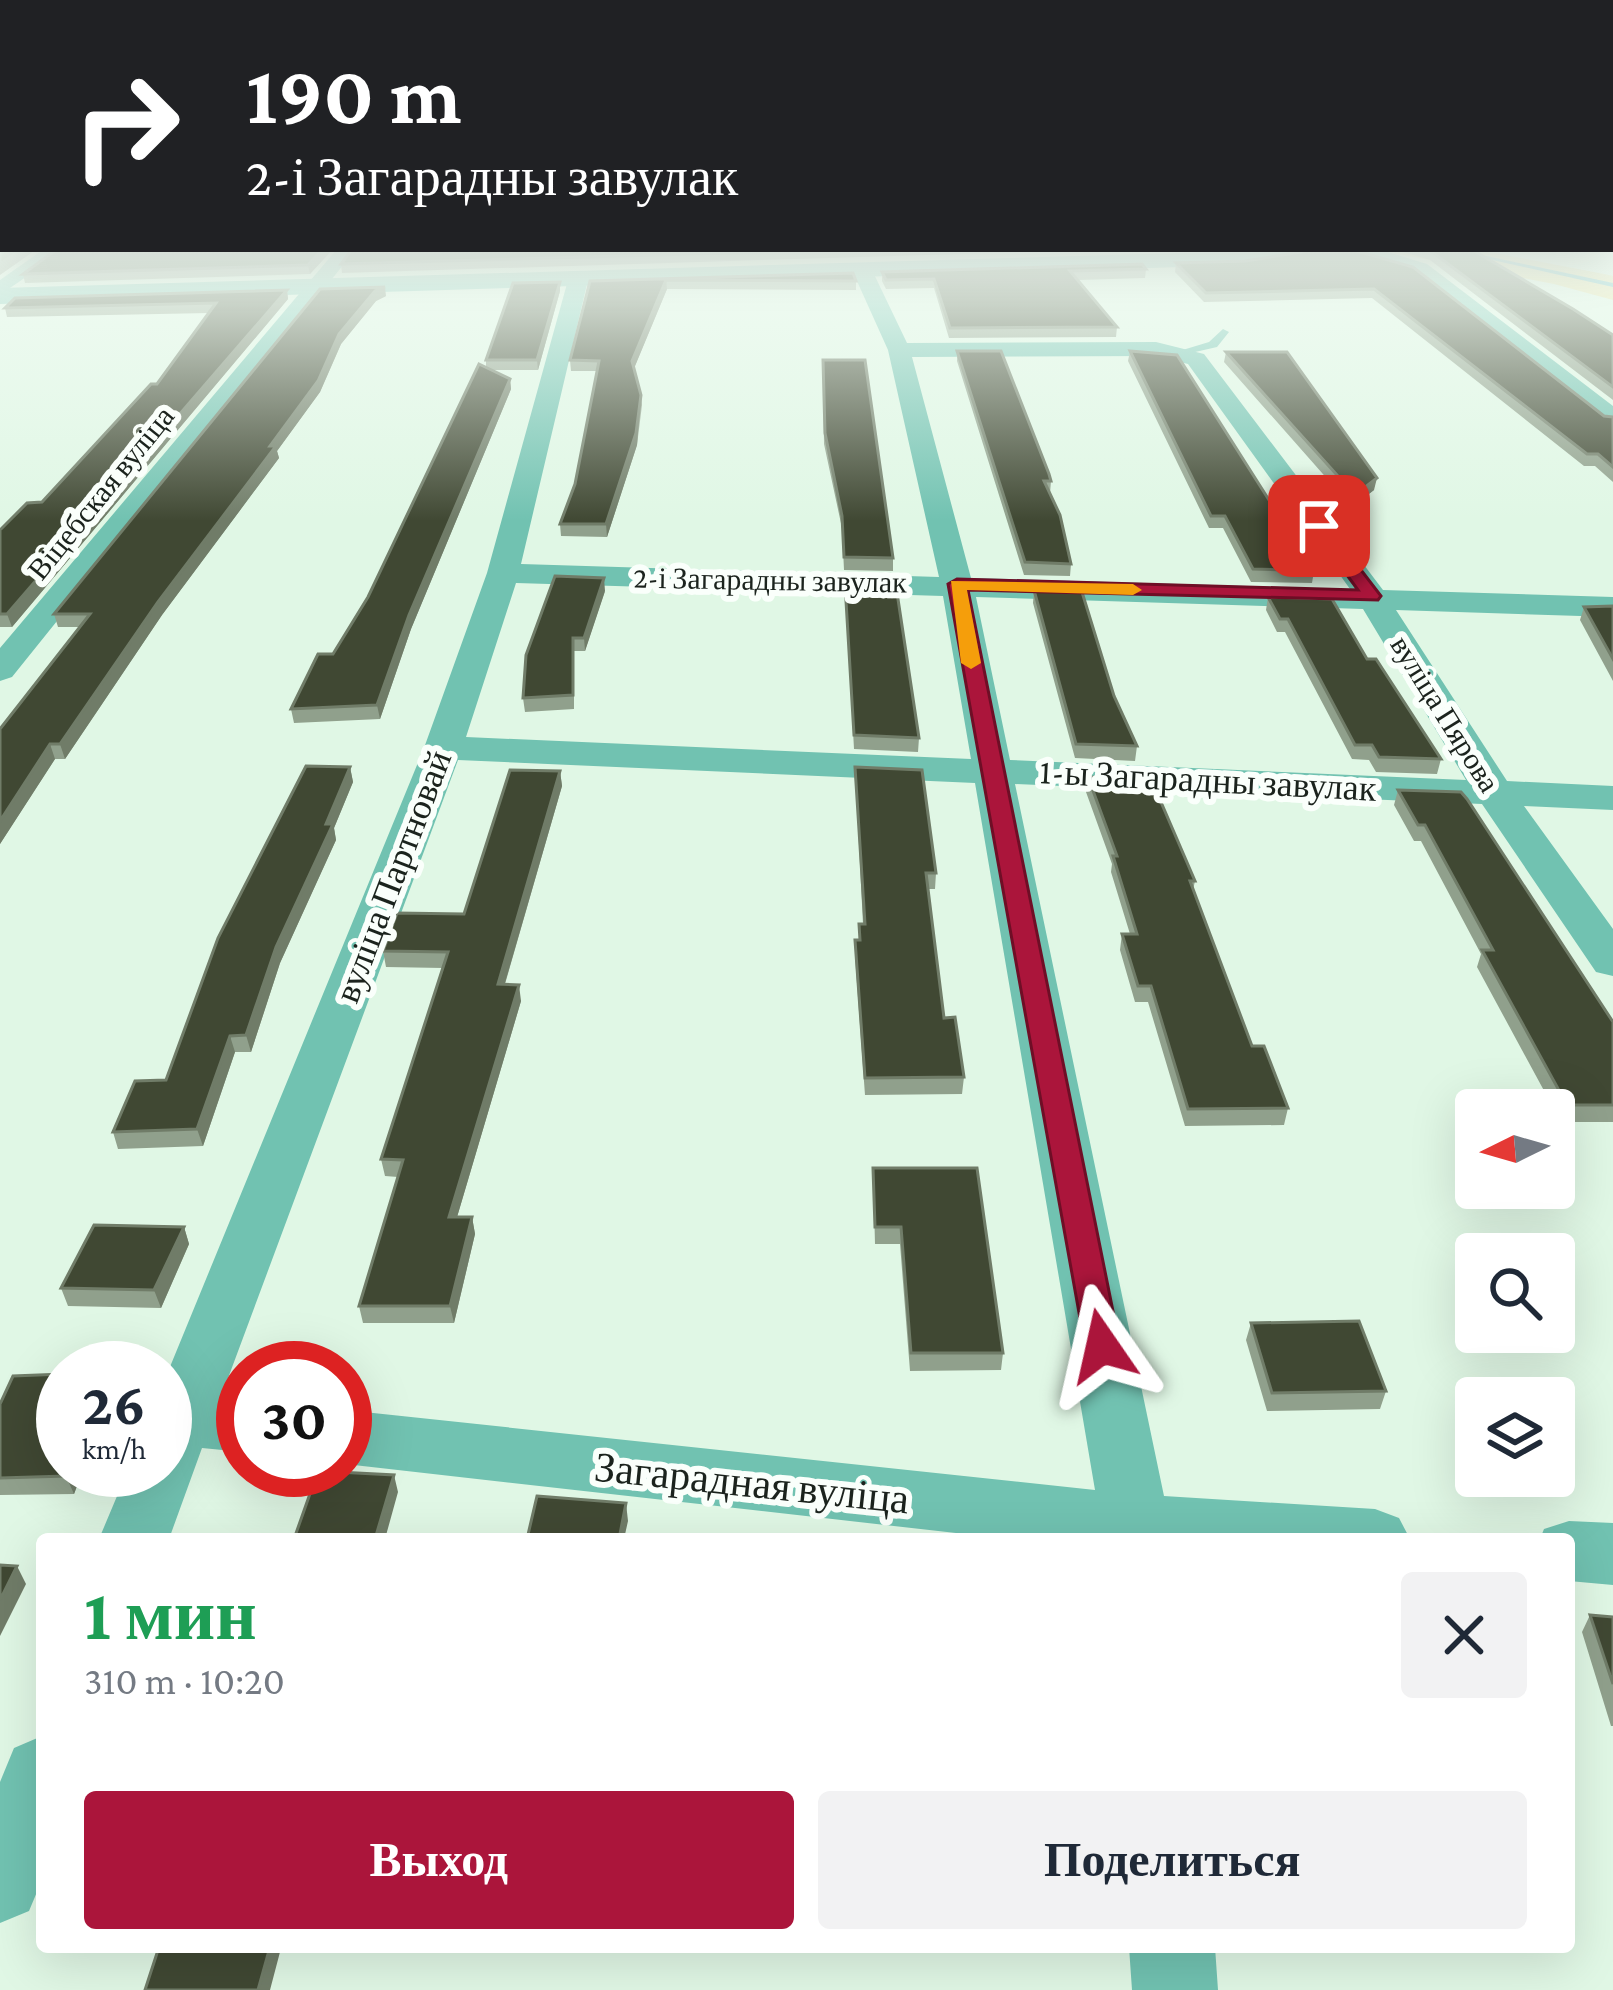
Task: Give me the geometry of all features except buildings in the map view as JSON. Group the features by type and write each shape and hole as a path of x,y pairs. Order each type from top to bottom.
{"street":[{"name":"Віцебская вуліца","path":"0,670 272,336"},
{"name":"вуліца Партновай","path":"192,1391 442,748 503,573 564,336"},
{"path":"892,336 957,584 1137,1531"},
{"path":"1507,336 1613,418"},
{"path":"899,350 1182,352"},
{"name":"вуліца Пярова","path":"1182,352 1196,359 1371,596 1494,793 1613,962"},
{"name":"2-і Загарадны завулак","path":"503,573 1613,607"},
{"name":"1-ы Загарадны завулак","path":"442,748 1613,798"},
{"name":"Загарадная вуліца","path":"372,1440 1137,1531 1196,1533"},
{"name":"вуліца Партновай","path":"136,1533 151,1497"},
{"path":"1575,1552 1613,1554"},
{"path":"0,1882 36,1790"},
{"path":"1172,1953 1175,1990"}],"lane":[{"path":"1182,352 1213,345 1220,336"}],"slow traffic":[{"path":"971,663 957,584 1133,590"}],"route":[{"path":"1102,1346 957,584 1371,596 1319,526"}]}
